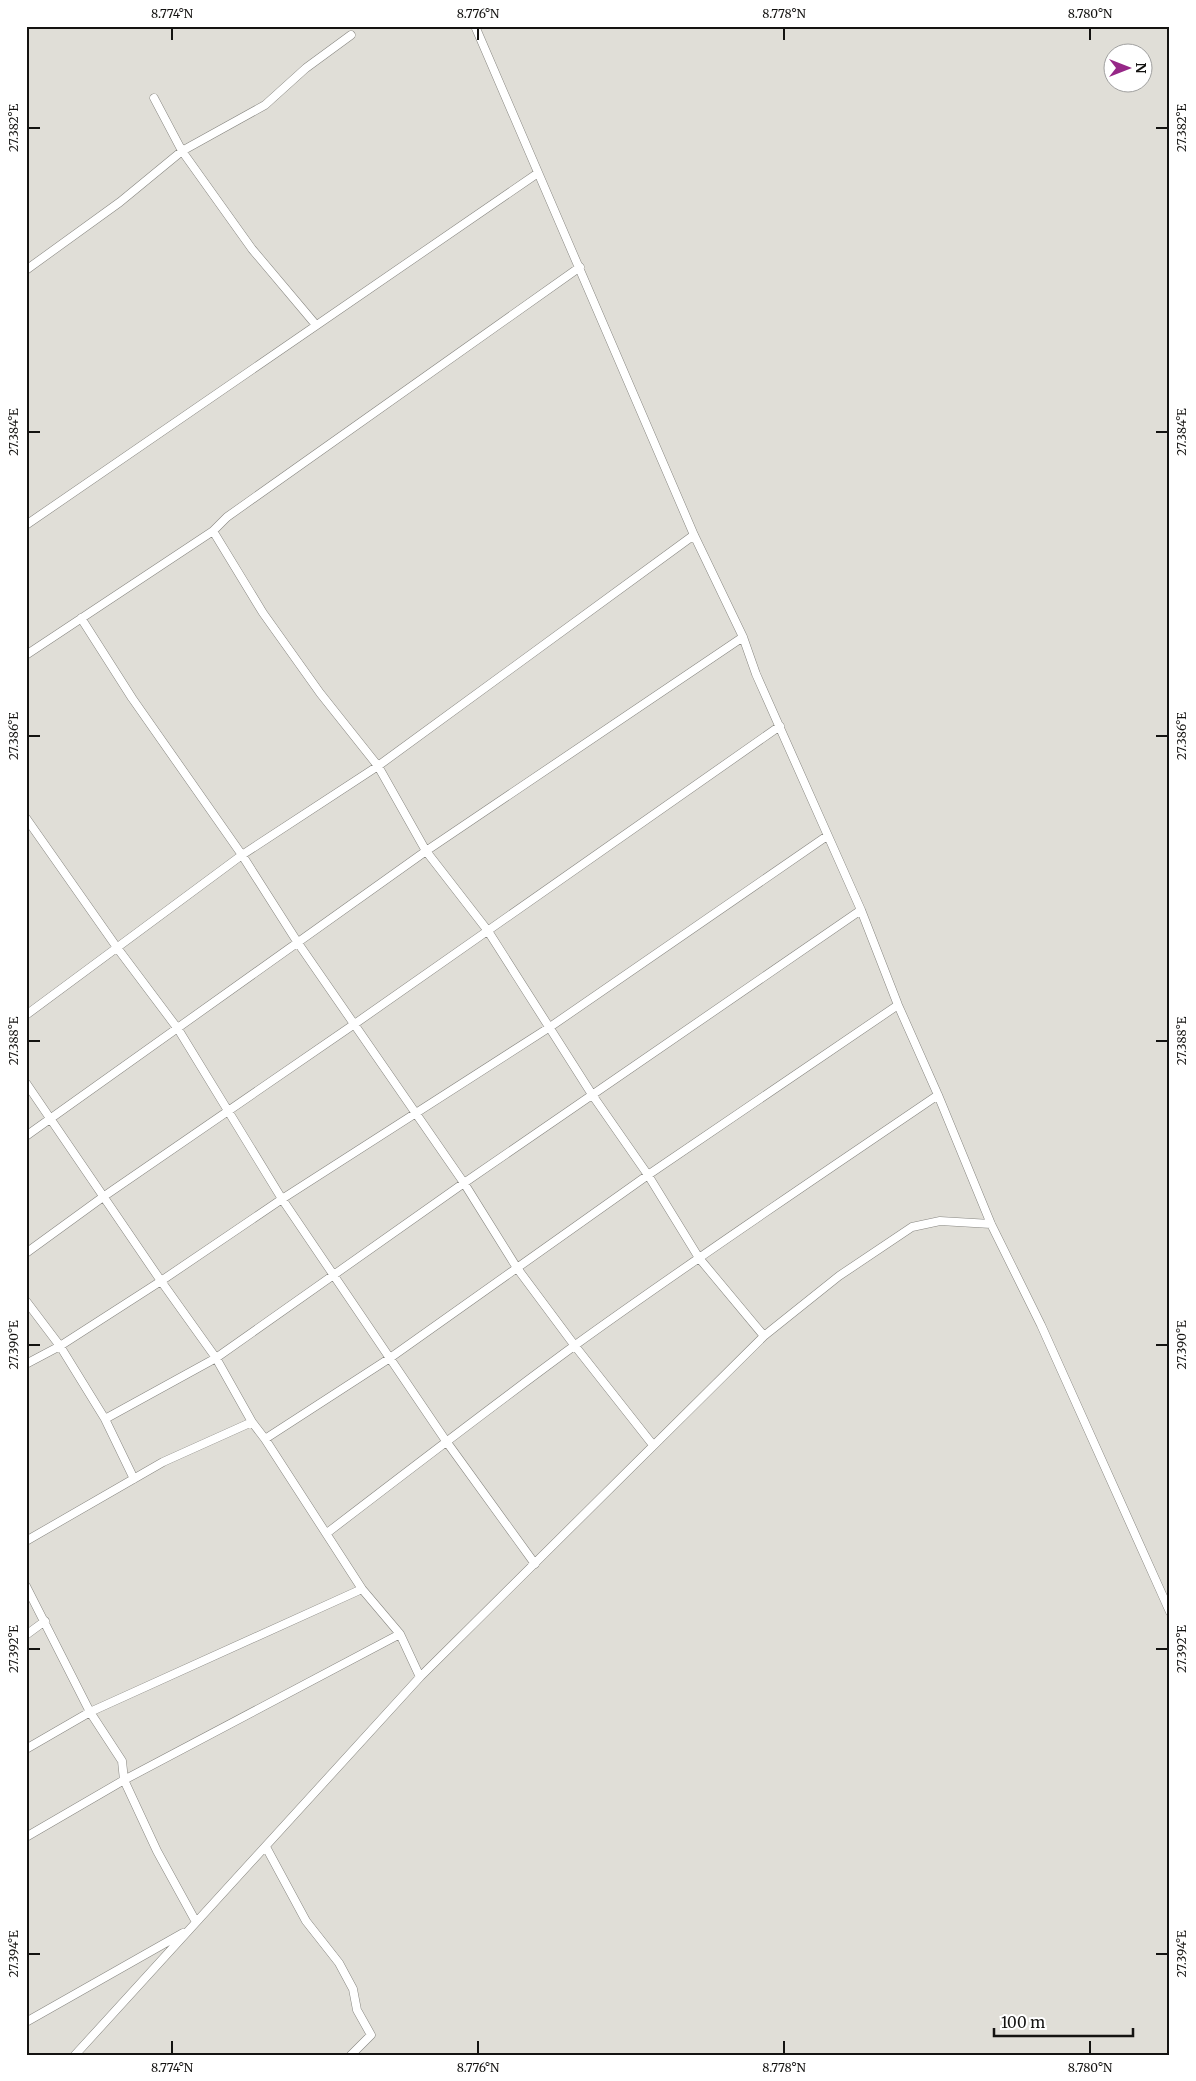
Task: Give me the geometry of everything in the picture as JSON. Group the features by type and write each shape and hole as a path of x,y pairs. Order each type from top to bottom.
{"street":[{"path":"475,26 694,535 743,637 756,674 861,910 898,1005 938,1095 991,1224 1040,1324 1170,1612"},
{"path":"26,270 120,202 182,151 264,104 306,68 351,35"},
{"path":"154,98 182,151 252,249 316,325"},
{"path":"26,525 538,172"},
{"path":"26,655 213,531 227,517 580,267"},
{"path":"213,531 269,621 320,693 378,766 426,851 488,931 593,1096 648,1175 699,1258 764,1336"},
{"path":"26,1016 242,855 378,766 694,535"},
{"path":"80,618 132,698 242,855 298,943 356,1023 414,1112 464,1183 517,1268 575,1346 653,1445"},
{"path":"26,1136 426,851 743,637"},
{"path":"26,1253 103,1197 356,1023 780,726"},
{"path":"26,818 118,949 178,1029 230,1110 282,1199 446,1441 535,1564"},
{"path":"26,1364 60,1346 161,1282 414,1112 550,1027 828,836"},
{"path":"105,1420 216,1358 464,1183 861,910"},
{"path":"266,1439 390,1358 648,1175 898,1005"},
{"path":"26,1083 161,1282 216,1358 252,1422 266,1439 362,1589 400,1634 420,1678"},
{"path":"327,1533 446,1441 575,1346 699,1258 938,1095"},
{"path":"75,2055 420,1678 653,1445 706,1396 764,1336 839,1276 912,1227 940,1221 991,1224"},
{"path":"26,1302 60,1346 105,1420 134,1479"},
{"path":"26,1541 162,1462 252,1422"},
{"path":"26,1586 90,1712 122,1762 124,1780 158,1851 196,1922"},
{"path":"26,1749 90,1712 362,1589"},
{"path":"26,1635 45,1621"},
{"path":"26,1838 124,1780 400,1634"},
{"path":"266,1847 306,1921 339,1963 353,1989 357,2010 371,2035 352,2055"},
{"path":"26,2022 189,1930"}]}
